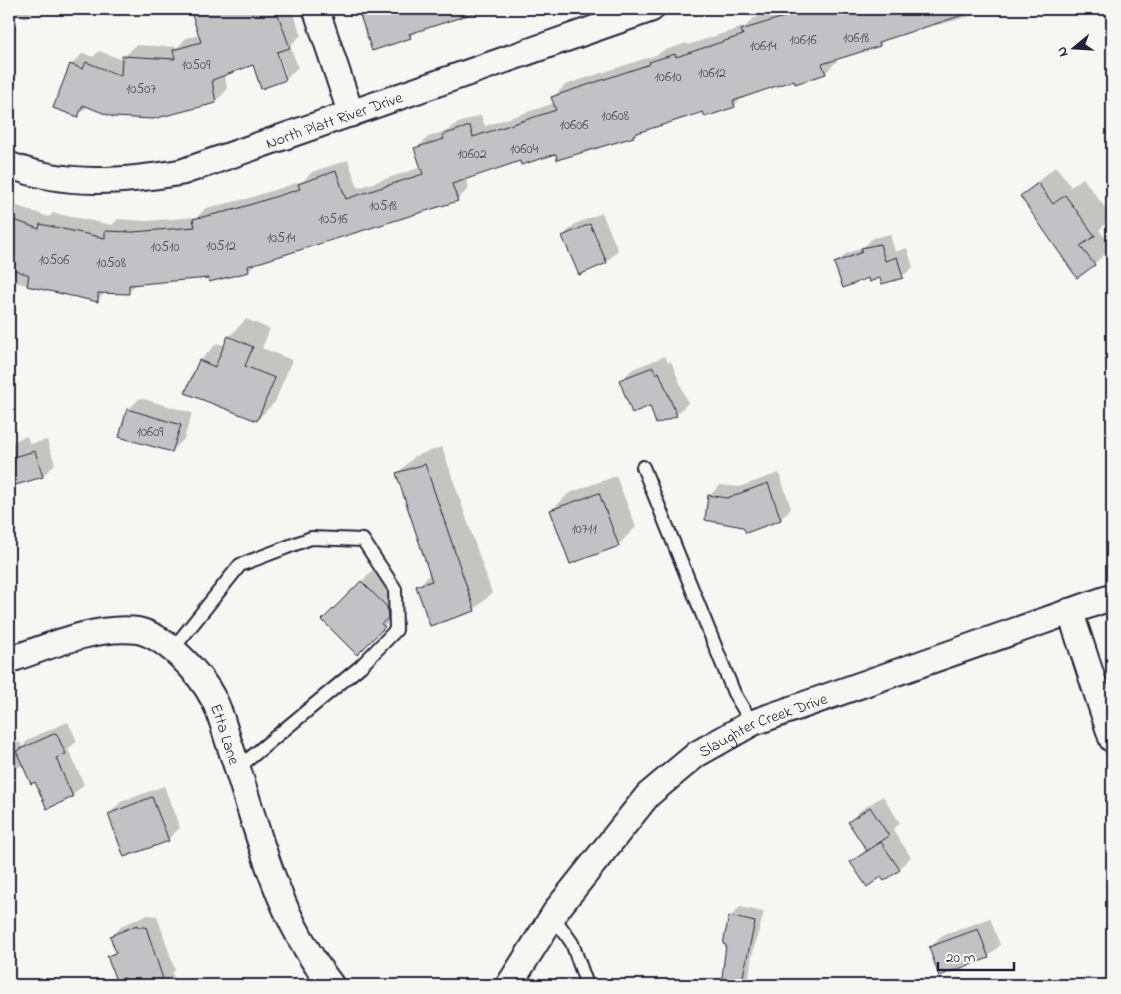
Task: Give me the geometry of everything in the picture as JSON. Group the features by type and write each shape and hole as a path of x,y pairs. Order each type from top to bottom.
{"street":[{"path":"316,9 351,114"},
{"name":"North Platt River Drive","path":"9,165 22,170 67,179 107,182 143,179 182,172 651,9"},
{"name":"Slaughter Creek Drive","path":"509,985 553,916 648,795 697,754 752,723 1112,597"},
{"path":"1070,611 1112,739"},
{"name":"Etta Lane","path":"9,660 72,638 120,630 135,630 151,636 172,650 189,665 214,700 275,883 294,929 311,960 330,985"}],"lane":[{"path":"643,467 734,693 752,723"},
{"path":"172,650 240,565 311,538 362,540 395,589 396,630 362,666 238,768"},
{"path":"553,916 572,943 587,985"}],"building":[{"path":"190,9 276,9 290,48 277,52 286,80 261,89 253,65 212,80 216,103 153,119 113,117 83,105 78,117 53,108 70,64 83,69 86,62 121,76 122,56 175,59 173,50 201,42"},
{"path":"358,9 473,9 474,13 409,34 411,38 372,51"},
{"path":"810,9 969,9 969,13 879,42 880,46 822,64 826,74 795,84 794,80 733,101 735,107 705,117 703,112 640,132 633,135 634,137 557,160 556,154 521,165 520,161 452,184 458,201 248,266 249,272 209,282 208,278 129,285 129,294 98,293 98,302 27,286 29,275 9,268 9,218 39,229 40,224 105,238 105,231 133,232 195,227 193,219 233,210 300,189 298,184 336,171 346,199 423,174 414,148 444,139 442,135 470,126 473,137 556,110 551,97 650,64 649,62 675,54 676,57 743,35 741,30"},
{"path":"1038,183 1053,204 1065,195 1095,236 1080,246 1095,265 1077,278 1020,196"},
{"path":"590,224 607,263 579,275 562,236"},
{"path":"880,244 885,261 897,257 903,278 882,284 880,278 869,282 868,278 843,288 834,263 862,252 861,248"},
{"path":"228,336 253,347 245,366 275,378 257,421 185,393 199,360 215,367"},
{"path":"653,367 656,374 659,372 677,416 656,424 650,406 632,413 619,380"},
{"path":"127,409 181,425 172,452 119,437"},
{"path":"35,451 43,477 12,486 9,476 9,458"},
{"path":"425,464 475,611 430,626 416,586 432,581 396,473"},
{"path":"768,483 781,520 746,533 743,527 705,520 708,495 727,498"},
{"path":"599,493 619,546 570,564 550,510"},
{"path":"361,581 387,607 388,618 381,624 385,627 357,655 322,620"},
{"path":"56,733 66,754 56,758 73,797 47,809 35,782 31,784 16,751"},
{"path":"152,797 169,841 124,857 108,814"},
{"path":"870,807 889,836 867,851 848,822"},
{"path":"881,842 900,870 884,881 881,877 867,887 850,862"},
{"path":"729,916 755,922 741,985 721,985 726,945 723,944"},
{"path":"137,925 138,927 146,927 165,985 128,985 125,978 116,981 107,956 116,953 110,936"},
{"path":"978,929 989,958 939,976 929,947"}]}
